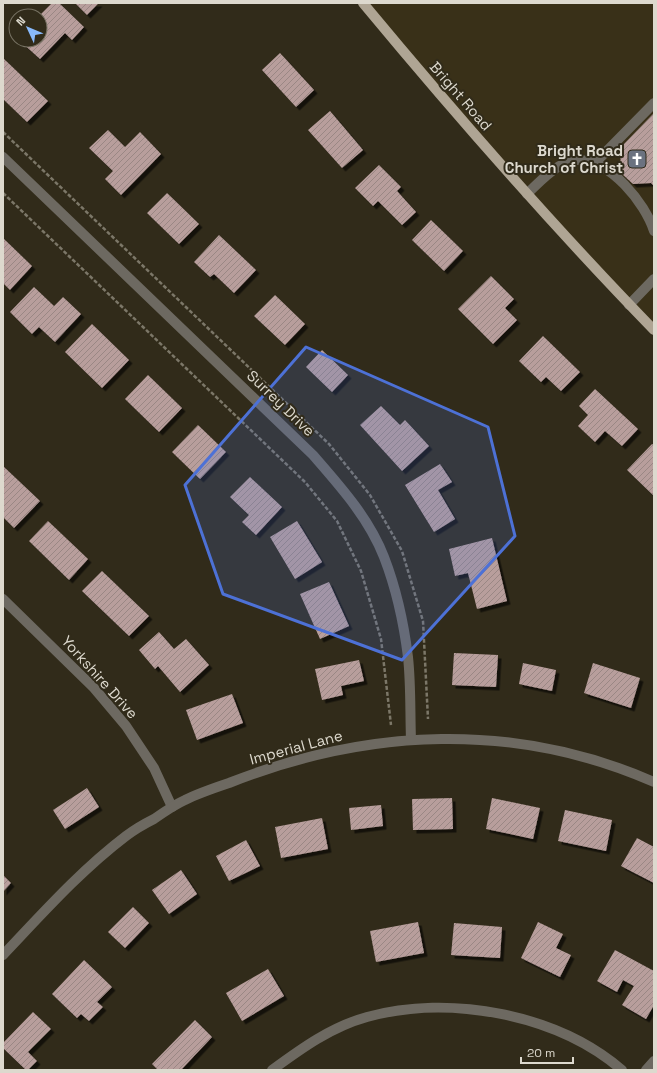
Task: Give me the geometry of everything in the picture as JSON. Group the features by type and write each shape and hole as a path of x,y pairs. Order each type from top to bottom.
{"main road":[{"name":"Bright Road","path":"363,3 428,81 527,194 629,305 654,330"}],"street":[{"path":"595,163 654,103"},
{"name":"Surrey Drive","path":"3,157 313,455 339,484 362,515 384,557 401,612 408,658 411,740"},
{"path":"527,194 544,178 563,164 576,159 595,163 611,173 629,189 642,206 654,231"},
{"path":"629,305 654,278"},
{"name":"Yorkshire Drive","path":"3,599 94,688 126,726 154,768 172,807"},
{"name":"Imperial Lane","path":"3,955 81,873 127,835 184,800 253,773 324,752 362,745 411,740 440,738 480,740 557,751 593,760 636,774 654,782"},
{"path":"272,1070 286,1066 320,1037 342,1026 366,1017 390,1011 453,1008 479,1010 504,1015 553,1029 577,1040 622,1070"},
{"path":"646,1070 654,1061"}],"path":[{"path":"3,193 305,482 337,521 361,570 381,639 391,725"}],"highlighted area":[{"path":"306,347 488,427 515,536 402,660 223,594 185,485"}],"shaded area":[{"path":"363,3 654,3 654,330"}],"building":[{"path":"52,3 59,3 84,27 72,40 65,33 40,59 28,48 48,48 47,8"},
{"path":"75,3 99,3 87,15"},
{"path":"280,53 314,90 296,107 262,70"},
{"path":"3,58 48,101 27,122 3,99"},
{"path":"330,111 363,150 342,168 308,130"},
{"name":"Bright Road Church of Christ","path":"654,113 654,186 651,183 633,184 620,172 621,147"},
{"path":"108,130 125,147 140,132 161,154 121,195 105,179 113,171 89,148"},
{"path":"379,165 401,187 397,191 416,212 402,225 378,201 373,206 355,188"},
{"path":"167,193 199,224 179,244 147,213"},
{"path":"431,220 463,251 444,271 412,240"},
{"path":"219,235 256,270 234,293 214,274 210,277 194,262"},
{"path":"3,238 32,266 10,290 3,283"},
{"path":"491,276 514,299 505,308 517,320 493,344 458,309"},
{"path":"34,287 54,306 63,297 81,314 55,342 39,327 32,334 10,312"},
{"path":"275,295 305,324 285,345 254,316"},
{"path":"92,324 129,360 102,388 65,352"},
{"path":"543,336 580,372 561,391 546,377 541,382 519,361"},
{"path":"322,350 348,375 332,392 306,367"},
{"path":"148,375 182,408 159,432 125,399"},
{"path":"595,389 638,429 622,446 605,431 595,442 578,426 588,415 579,406"},
{"path":"381,406 400,425 405,420 429,446 402,471 360,425"},
{"path":"198,425 226,452 200,479 172,452"},
{"path":"652,444 654,445 654,496 627,470"},
{"path":"440,464 452,482 438,490 455,519 434,532 405,485"},
{"path":"3,466 40,501 14,528 3,517"},
{"path":"250,477 282,507 256,535 242,522 249,515 230,497"},
{"path":"48,521 88,559 69,580 29,541"},
{"path":"297,521 322,562 295,579 270,537"},
{"path":"492,538 507,601 477,609 468,573 455,576 449,549"},
{"path":"102,571 149,616 129,636 82,591"},
{"path":"329,582 349,626 320,639 300,594"},
{"path":"159,632 174,649 186,639 209,665 180,692 158,666 155,669 139,650"},
{"path":"454,653 498,655 496,687 452,685"},
{"path":"359,660 364,681 341,686 343,695 322,700 315,669"},
{"path":"523,663 556,670 552,691 519,684"},
{"path":"593,663 640,678 631,708 584,693"},
{"path":"232,694 243,723 197,740 186,710"},
{"path":"87,788 99,807 65,829 53,810"},
{"path":"452,798 453,829 413,830 412,799"},
{"path":"492,798 540,808 533,839 486,829"},
{"path":"381,805 383,826 351,830 349,808"},
{"path":"565,810 612,820 606,851 558,841"},
{"path":"322,818 328,849 281,858 275,827"},
{"path":"637,838 654,847 654,883 621,866"},
{"path":"246,840 260,866 229,881 216,856"},
{"path":"181,870 197,894 169,914 152,890"},
{"path":"3,875 11,883 3,892"},
{"path":"133,907 149,923 125,948 108,932"},
{"path":"418,922 424,953 376,962 370,931"},
{"path":"538,922 563,934 556,948 571,955 560,977 521,958"},
{"path":"454,923 502,927 500,958 451,955"},
{"path":"615,950 654,971 654,1005 646,1019 622,1005 634,986 623,980 617,992 597,981"},
{"path":"84,960 112,987 97,1002 103,1007 89,1021 81,1014 77,1018 52,994"},
{"path":"268,969 284,996 242,1021 226,993"},
{"path":"33,1012 51,1029 28,1052 37,1061 28,1070 26,1070 3,1048 3,1043"},
{"path":"195,1020 212,1037 181,1070 158,1070 152,1064"}],"place":[{"name":"Bright Road Church of Christ","path":"637,159"}]}
